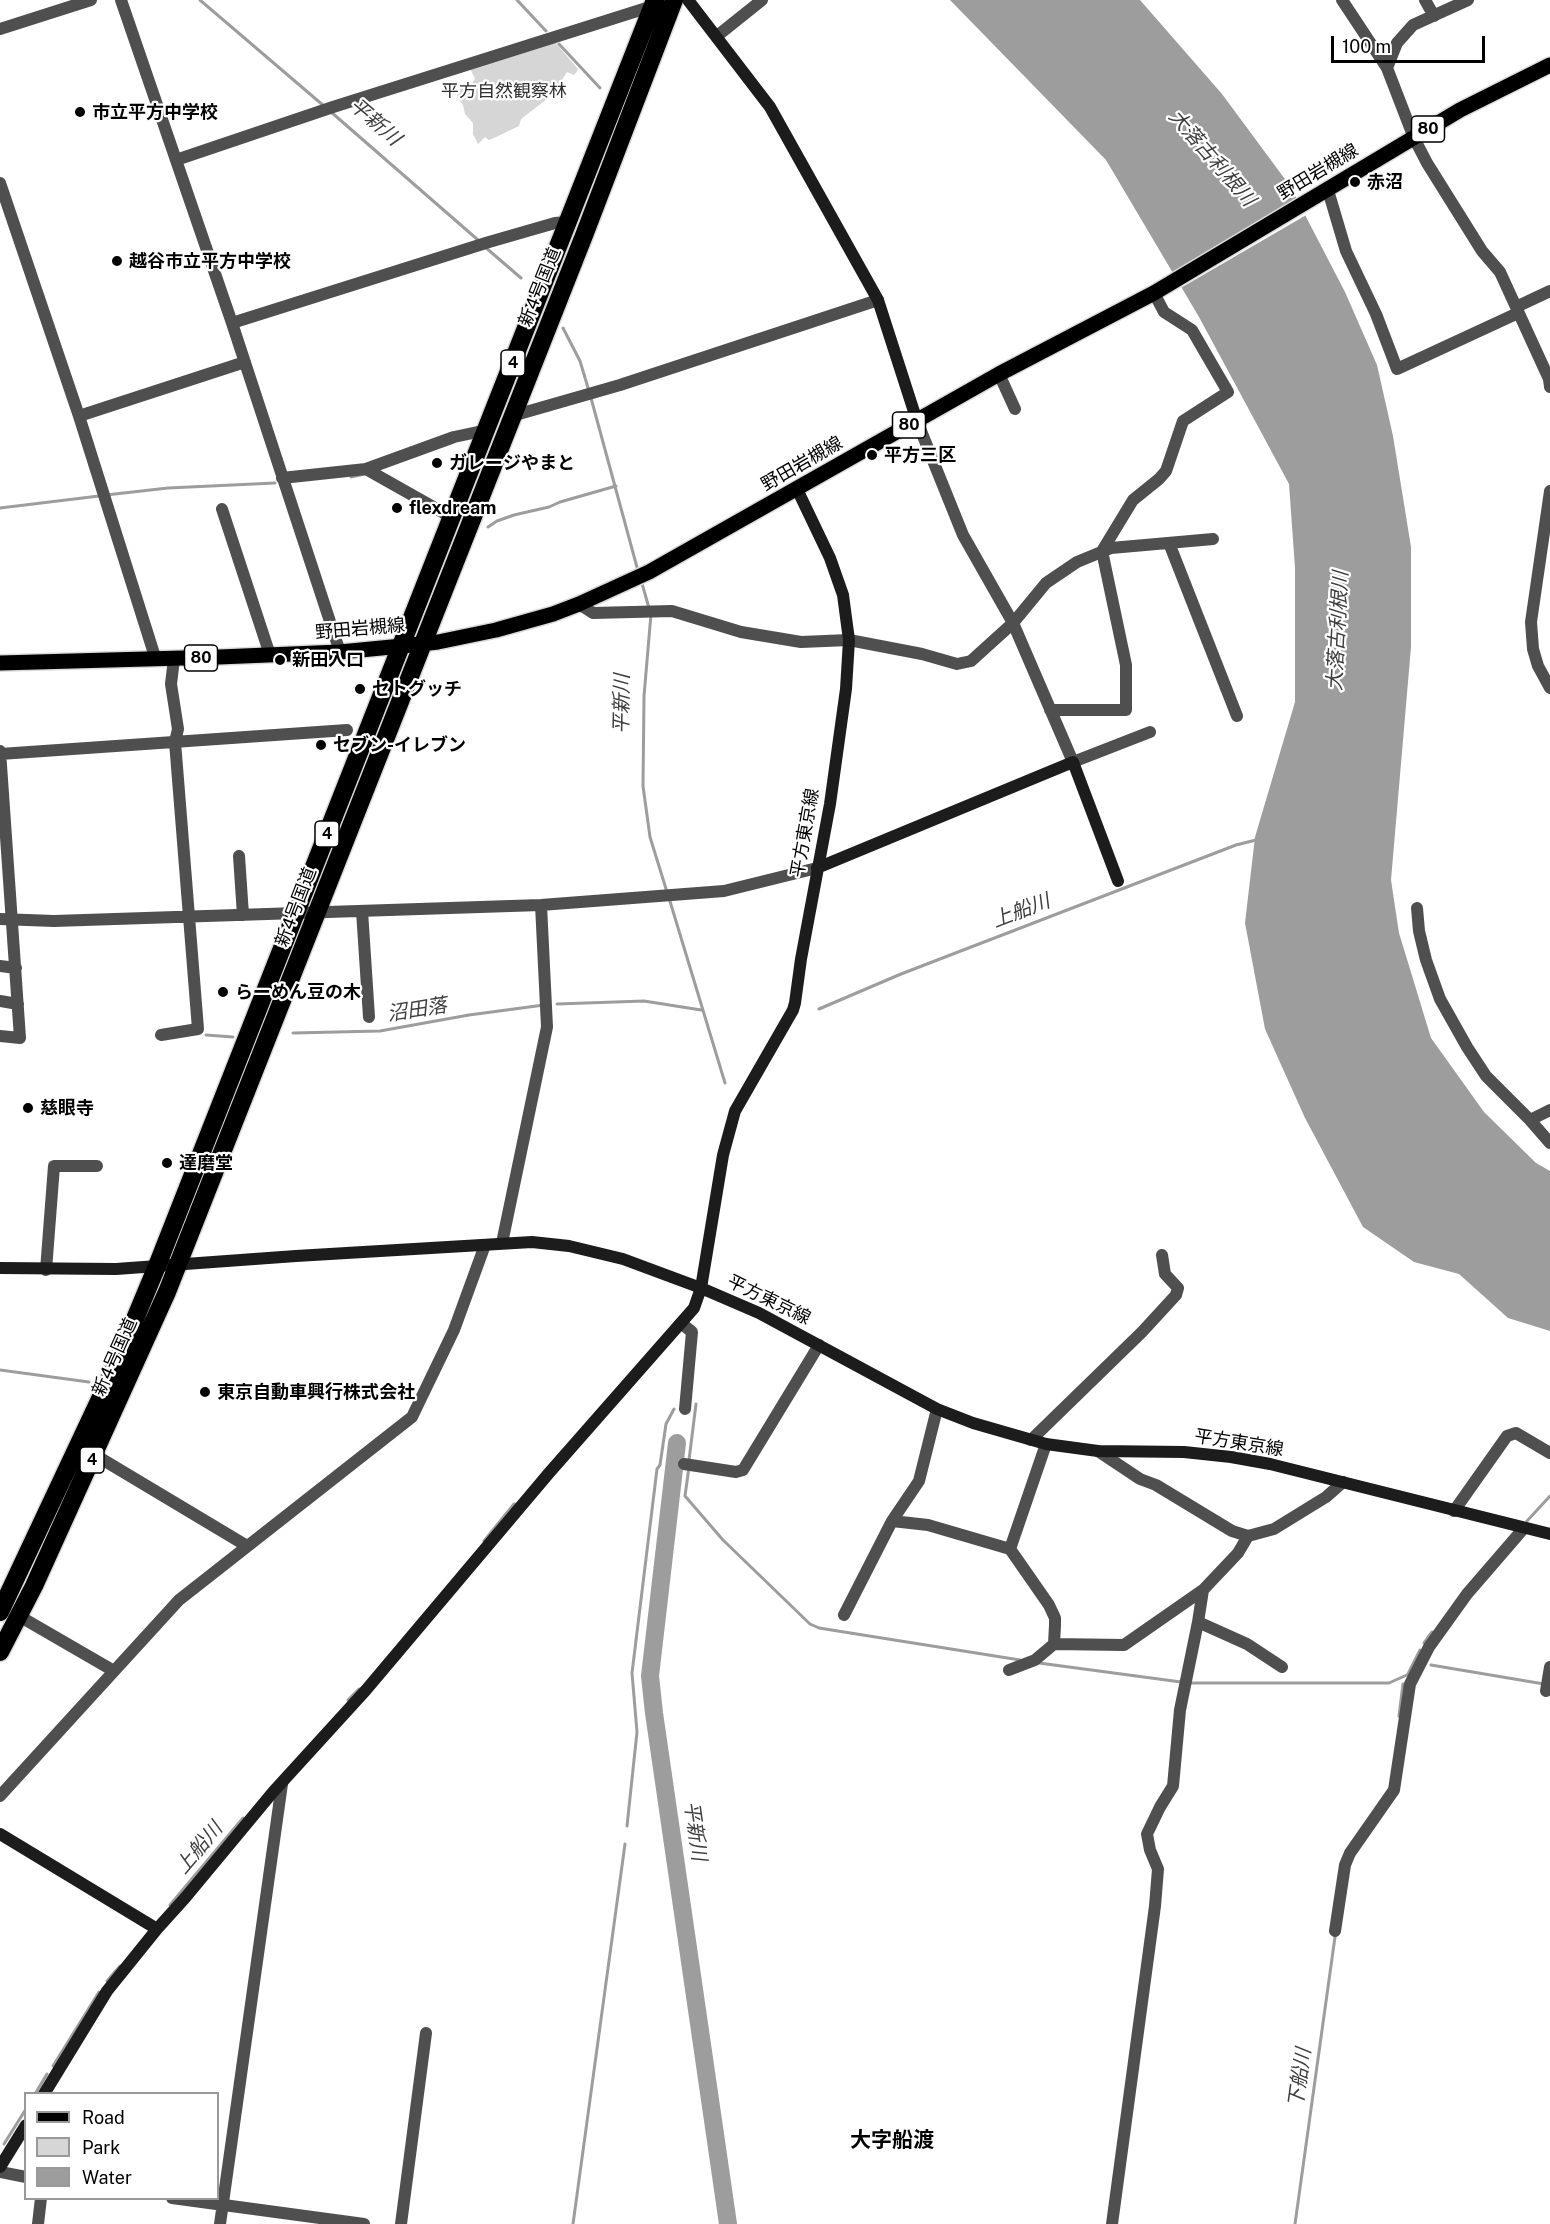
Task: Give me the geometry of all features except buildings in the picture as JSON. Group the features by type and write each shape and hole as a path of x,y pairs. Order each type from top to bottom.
{"highway":[{"name":"新4号国道","path":"0,1652 94,1455 178,1264 674,0"},
{"name":"新4号国道","path":"0,1612 115,1367 157,1266 654,3"}],"main road":[{"name":"野田岩槻線","path":"0,663 156,660 340,652 423,644 496,630 579,604 639,577 999,374 1154,293 1460,110 1550,65"}],"street":[{"path":"55,0 65,9"},
{"path":"0,29 91,0"},
{"path":"121,0 232,323 340,652"},
{"path":"688,0 770,107 878,300 917,421 963,535 1013,623 1073,762 1118,881"},
{"path":"717,36 762,0"},
{"path":"1342,0 1387,69 1414,138 1482,251 1500,272 1527,328 1549,379 1550,387"},
{"path":"1425,0 1434,16"},
{"path":"1387,69 1397,43 1413,26 1468,0"},
{"path":"176,159 654,3"},
{"path":"0,183 79,416 156,660"},
{"path":"1326,190 1346,251 1376,314 1397,369 1517,310 1550,291"},
{"path":"232,323 474,246 555,223 567,222"},
{"path":"1050,710 1126,710 1126,665 1102,551 1133,501 1166,471 1183,421 1228,392 1192,330 1164,312 1154,293"},
{"path":"512,416 620,385 878,300"},
{"path":"79,416 245,362"},
{"path":"999,374 1015,410"},
{"path":"282,478 366,469 454,437 487,430"},
{"path":"366,469 452,517"},
{"name":"平方東京線","path":"797,489 830,558 843,595 849,640 843,712 830,804 793,1010 735,1111 723,1155 701,1288 759,1313 937,1409 973,1424 1046,1444 1098,1451 1184,1452 1270,1464 1550,1534"},
{"path":"1550,491 1531,622 1533,649 1538,666 1550,688"},
{"path":"222,509 270,655"},
{"path":"579,604 593,613 672,611 741,632 771,638 801,642 849,640 922,654 957,664 971,661 1013,623 1046,583 1075,563 1111,548 1213,539"},
{"path":"1169,543 1237,716"},
{"path":"161,1035 198,1029 176,742 178,729 171,684 174,659"},
{"path":"0,1036 20,1038 16,968 6,920 0,753 347,730"},
{"path":"6,920 541,905 724,891 817,868 1150,732"},
{"path":"239,855 243,915"},
{"path":"502,1243 547,1027 541,905"},
{"path":"1417,908 1419,931 1426,960 1448,1016 1486,1076 1550,1143"},
{"path":"362,911 369,1017"},
{"path":"0,966 16,968"},
{"path":"0,1001 18,1004"},
{"path":"1530,1120 1550,1110"},
{"path":"46,1270 54,1166 97,1167"},
{"path":"1,1269 117,1269 532,1242 569,1246 623,1259 701,1288 694,1308 549,1473 366,1690 152,1926 107,1991 45,2092"},
{"path":"0,1796 179,1600 412,1417 454,1330 485,1245"},
{"path":"1031,1440 1142,1332 1176,1295 1178,1288 1165,1274 1162,1255"},
{"path":"681,1323 692,1332 685,1409"},
{"path":"684,1464 736,1472 743,1470 819,1345"},
{"path":"844,1615 892,1521 919,1480 937,1409"},
{"path":"1454,1511 1507,1436 1516,1433 1550,1454"},
{"path":"1010,1549 1046,1444"},
{"path":"1098,1451 1133,1475 1156,1485 1232,1531 1248,1536 1274,1529 1326,1497 1343,1482"},
{"path":"94,1455 247,1546"},
{"path":"892,1521 928,1525 1010,1549 1049,1605 1055,1618 1054,1644"},
{"path":"1335,1931 1345,1865 1350,1853 1394,1790 1410,1684 1429,1647 1467,1594 1524,1528"},
{"path":"1009,1670 1035,1660 1054,1644 1124,1645 1203,1590 1238,1553 1248,1536"},
{"path":"1112,2224 1155,1906 1158,1869 1150,1850 1147,1834 1173,1786 1180,1710 1203,1590"},
{"path":"19,1616 114,1671"},
{"path":"1198,1622 1247,1644 1282,1667"},
{"path":"1546,1691 1550,1667"},
{"path":"220,2224 282,1784"},
{"path":"0,1834 152,1926"},
{"path":"401,2224 426,2033"},
{"path":"0,2167 24,2128"},
{"path":"0,2172 24,2177"},
{"path":"38,2224 41,2200"},
{"path":"179,2200 364,2224"}],"green space":[{"name":"平方自然観察林","path":"555,42 578,69 576,73 574,75 567,72 559,85 552,88 547,99 521,119 519,126 489,140 485,137 478,144 473,134 473,123 465,114 463,105 457,97 458,89 470,86 475,79 470,68"}],"water":[{"name":"大落古利根川","path":"950,0 1140,0 1222,94 1290,186 1345,292 1377,365 1393,436 1411,547 1411,647 1391,880 1399,933 1431,1038 1484,1112 1536,1163 1550,1171 1550,1331 1508,1318 1459,1274 1414,1262 1363,1227 1305,1118 1265,1029 1245,923 1255,837 1295,702 1295,568 1289,484 1199,317 1106,160"}],"pier":[{"path":"1301,200 1308,214 1179,289 1171,276"}],"waterway":[{"name":"平新川","path":"200,0 324,106"},
{"path":"517,0 546,31"},
{"path":"559,44 600,88"},
{"name":"平新川","path":"331,112 478,240"},
{"name":"平新川","path":"485,247 521,278"},
{"name":"平新川","path":"563,328 580,361 589,391"},
{"name":"平新川","path":"591,398 638,571"},
{"path":"351,477 365,474"},
{"path":"106,495 168,488 275,483"},
{"path":"488,527 514,515 549,507 616,486"},
{"path":"0,508 99,496"},
{"name":"平新川","path":"641,580 649,608"},
{"name":"平新川","path":"651,614 644,696 643,786 650,837 667,892"},
{"name":"上船川","path":"819,1009 901,974 1236,845 1256,840"},
{"name":"平新川","path":"669,898 725,1083"},
{"name":"沼田落","path":"557,1004 644,1001 701,1010"},
{"name":"沼田落","path":"293,1033 380,1031 469,1015 544,1005"},
{"name":"沼田落","path":"206,1035 233,1037"},
{"path":"0,1370 89,1382"},
{"path":"689,1460 696,1404"},
{"path":"627,1826 637,1732 632,1673 657,1469 660,1465 666,1424 674,1409"},
{"name":"平新川","path":"677,1443 650,1676 728,2224"},
{"path":"689,1467 685,1496 723,1540 810,1624 819,1628 1020,1660"},
{"name":"下船川","path":"1527,1521 1550,1496"},
{"name":"上船川","path":"484,1541 514,1504 517,1505"},
{"name":"下船川","path":"1424,1643 1432,1632"},
{"name":"下船川","path":"1408,1674 1420,1650"},
{"path":"1039,1663 1181,1682"},
{"path":"1431,1665 1544,1684"},
{"path":"1190,1683 1389,1683 1409,1674"},
{"name":"下船川","path":"1399,1716 1403,1684"},
{"name":"上船川","path":"348,1700 359,1689"},
{"name":"上船川","path":"170,1905 243,1818"},
{"path":"573,2224 625,1844"},
{"name":"下船川","path":"1295,2224 1335,1937"},
{"name":"上船川","path":"107,1981 120,1966"},
{"name":"上船川","path":"53,2066 99,1992"},
{"name":"上船川","path":"36,2092 47,2074"},
{"name":"上船川","path":"4,2144 24,2112"}],"place":[{"name":"市立平方中学校","path":"80,112"},
{"name":"赤沼","path":"1355,182"},
{"name":"越谷市立平方中学校","path":"117,261"},
{"name":"平方三区","path":"872,455"},
{"name":"ガレージやまと","path":"437,463"},
{"name":"flexdream","path":"397,508"},
{"name":"新田入口","path":"280,660"},
{"name":"セトグッチ","path":"360,689"},
{"name":"セブン-イレブン","path":"321,745"},
{"name":"らーめん豆の木","path":"223,992"},
{"name":"慈眼寺","path":"28,1108"},
{"name":"達磨堂","path":"167,1163"},
{"name":"東京自動車興行株式会社","path":"205,1392"}],"district":[{"name":"大字船渡","path":"892,2141"}]}
